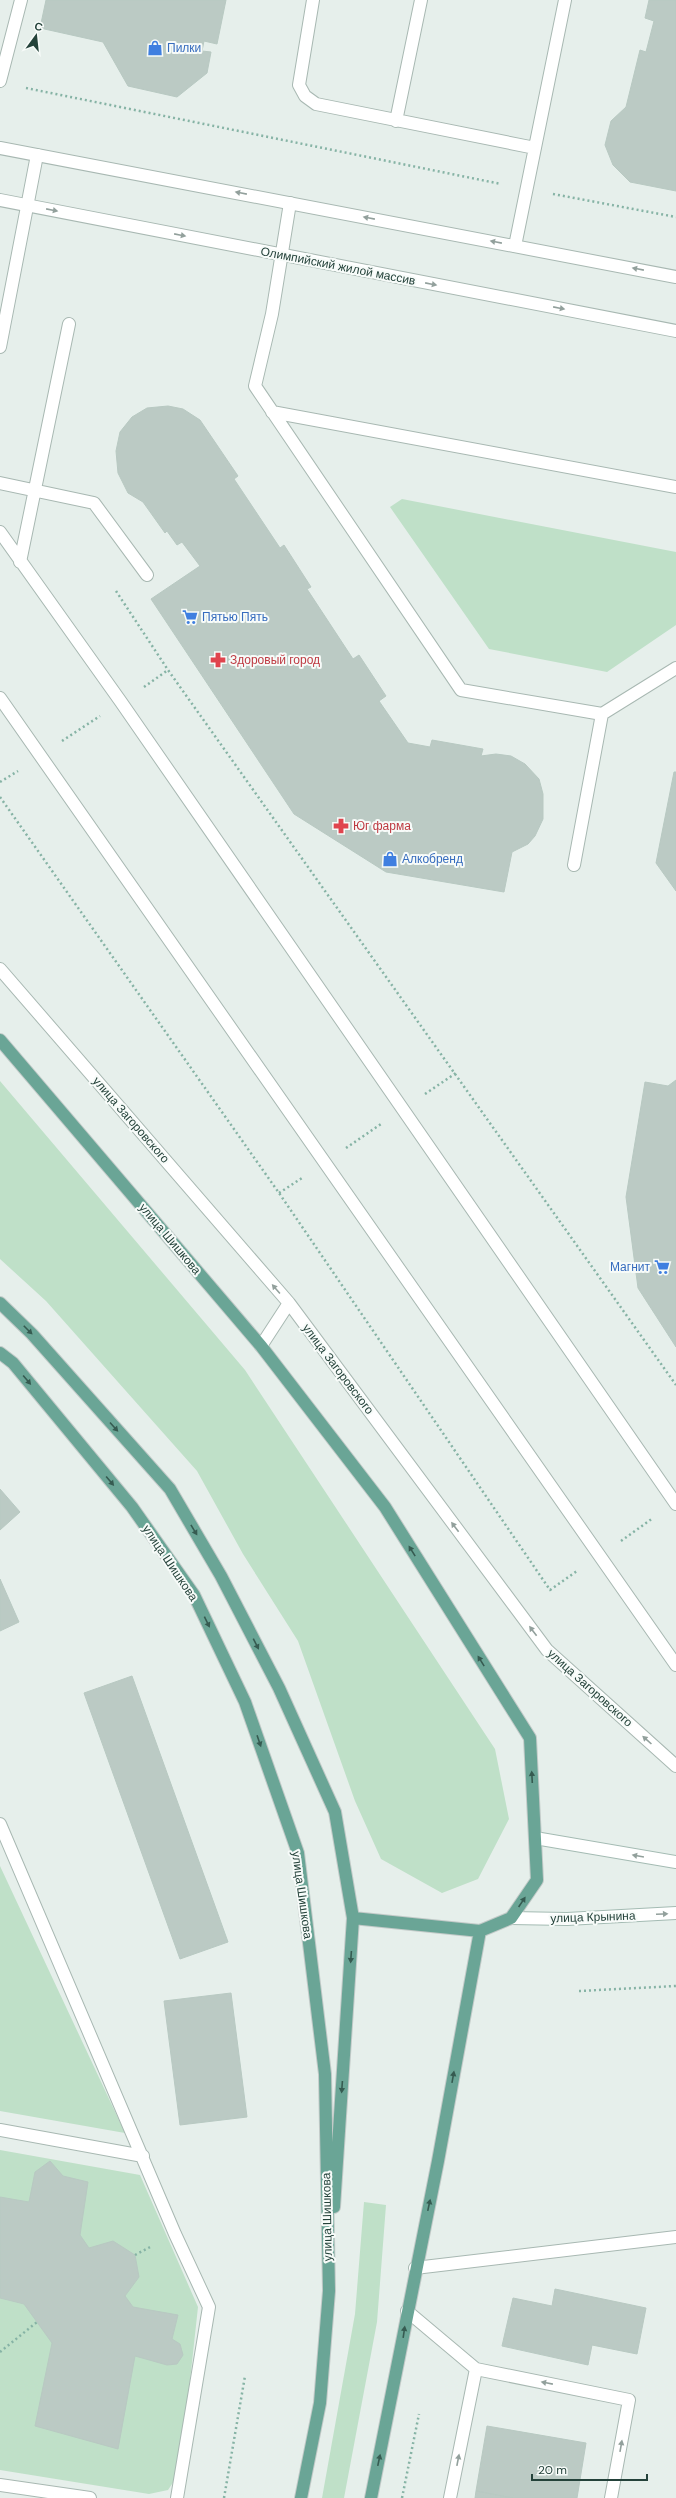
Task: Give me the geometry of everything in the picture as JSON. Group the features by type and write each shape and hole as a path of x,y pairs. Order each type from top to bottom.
{"main road":[{"name":"улица Шишкова","path":"0,1040 261,1346 385,1507 530,1738 537,1880 511,1918"},
{"path":"0,1303 32,1334 170,1489 221,1576 279,1688 335,1812 353,1918 329,2291"},
{"name":"улица Шишкова","path":"0,1353 13,1363 132,1507 194,1595 250,1717 298,1853 325,2074 329,2291 320,2403 301,2498"},
{"path":"353,1918 480,1931 511,1918"},
{"path":"371,2498 402,2347 415,2268 438,2161 480,1931"}],"street":[{"path":"0,81 21,0"},
{"path":"313,0 300,71 299,85 305,96 316,104 535,148"},
{"path":"396,121 421,0"},
{"path":"515,246 565,0"},
{"path":"0,148 676,277"},
{"path":"0,348 37,155"},
{"name":"Олимпийский жилой массив","path":"0,200 676,331"},
{"path":"290,203 280,254 272,314 255,386 461,690 602,714 676,668"},
{"path":"20,562 69,324"},
{"path":"272,412 676,487"},
{"path":"0,483 94,503 147,575"},
{"path":"0,532 121,702 676,1504"},
{"path":"0,698 676,1665"},
{"path":"574,865 602,714"},
{"name":"улица Загоровского","path":"0,969 289,1304 547,1650 676,1766"},
{"path":"261,1346 289,1304"},
{"path":"0,1824 175,2234 209,2307 177,2498"},
{"path":"535,1838 676,1862"},
{"name":"улица Крынина","path":"511,1918 567,1919 676,1913"},
{"path":"0,2130 142,2156"},
{"path":"415,2268 676,2237"},
{"path":"408,2310 476,2369 629,2400 611,2498"},
{"path":"450,2498 476,2369"},
{"path":"0,2485 90,2498"}],"path":[{"path":"23,87 527,189 676,217"},
{"path":"116,591 168,670 456,1073 676,1385"},
{"path":"0,782 168,670"},
{"path":"0,798 279,1193 550,1590 558,1584"},
{"path":"279,1193 456,1073"},
{"path":"579,1991 676,1986"},
{"path":"0,2352 37,2322"},
{"path":"224,2498 245,2376"},
{"path":"402,2498 419,2414"}],"green space":[{"path":"402,499 676,552 676,625 607,672 489,649 390,507"},
{"path":"0,1081 245,1370 495,1749 509,1819 478,1879 442,1893 381,1859 355,1801 298,1641 243,1554 197,1471 46,1301 0,1259"},
{"path":"0,1866 125,2133 0,2111"},
{"path":"0,2150 140,2175 198,2307 180,2472 168,2490 149,2494 0,2470"},
{"path":"364,2202 386,2205 377,2322 344,2498 322,2498 355,2314"}],"building":[{"name":"Пилки","path":"46,0 226,0 217,44 204,41 202,51 211,52 207,73 177,97 128,86 103,42 40,28"},
{"path":"649,0 676,0 676,191 630,182 613,165 605,145 611,121 626,107 640,50 646,52 654,21 645,18"},
{"path":"168,406 183,409 200,420 238,476 234,479 280,548 284,545 311,587 307,589 353,659 359,655 386,696 379,701 408,743 430,747 432,740 483,749 481,756 496,754 511,756 525,764 539,779 543,794 543,819 535,836 528,844 512,852 504,892 386,872 294,814 151,599 200,566 182,542 177,545 167,531 165,533 143,502 128,493 118,473 116,451 120,432 132,417 147,408"},
{"path":"674,772 676,772 676,891 656,863"},
{"path":"676,1080 676,1347 638,1288 626,1197 645,1082 668,1086"},
{"path":"0,1489 20,1512 0,1530"},
{"path":"0,1579 19,1622 0,1631"},
{"path":"132,1676 228,1942 180,1959 84,1693"},
{"path":"231,1993 247,2117 180,2125 164,2001"},
{"path":"50,2161 63,2176 88,2182 80,2235 89,2248 113,2241 135,2255 139,2277 125,2296 133,2307 178,2315 172,2339 180,2344 183,2355 177,2364 167,2365 135,2356 118,2449 35,2426 52,2343 24,2304 0,2298 0,2197 29,2202 35,2172"},
{"path":"555,2289 646,2308 637,2354 592,2345 588,2365 502,2346 513,2298 552,2306"},
{"path":"487,2426 586,2443 577,2498 513,2498 476,2491"},
{"path":"476,2491 513,2498 475,2498"}],"place":[{"name":"Пилки","path":"155,48"},
{"name":"Пятью Пять","path":"190,617"},
{"name":"Здоровый город","path":"218,660"},
{"name":"Юг фарма","path":"341,826"},
{"name":"Алкобренд","path":"390,859"},
{"name":"Магнит","path":"662,1267"}]}
